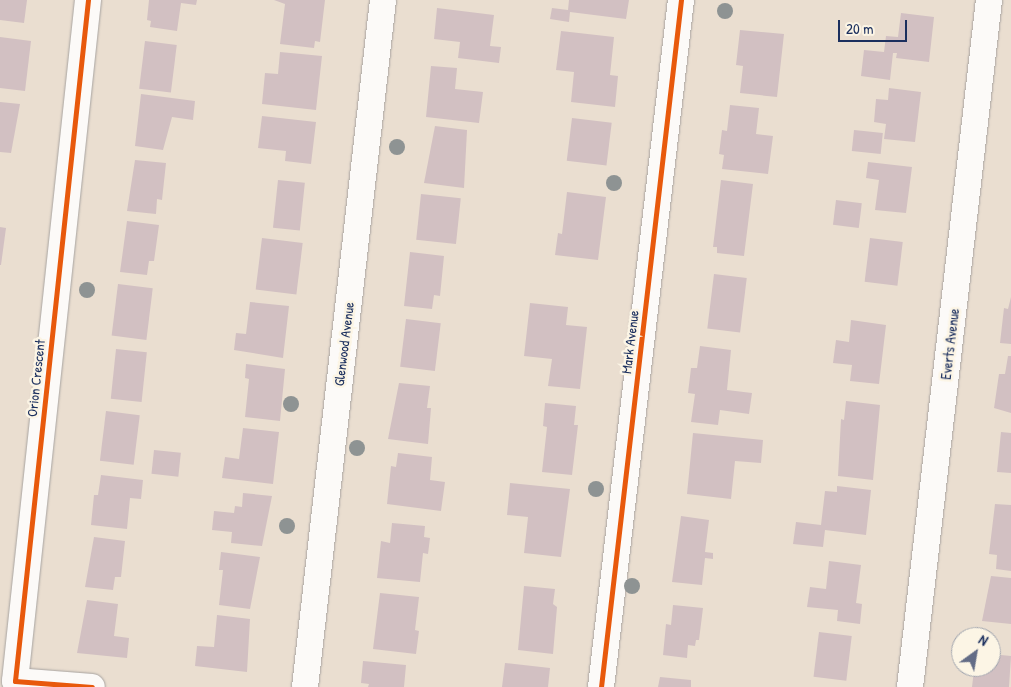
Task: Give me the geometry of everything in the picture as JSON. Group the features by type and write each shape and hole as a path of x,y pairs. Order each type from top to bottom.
{"street":[{"name":"Orion Crescent","path":"88,0 15,681 92,687"},
{"name":"Glenwood Avenue","path":"305,687 383,0"},
{"name":"Mark Avenue","path":"601,687 681,0"},
{"name":"Everts Avenue","path":"910,687 989,0"}],"building":[{"path":"0,0 27,0 24,23 0,20"},
{"path":"149,0 197,0 196,5 181,3 177,31 150,27 151,21 147,20"},
{"path":"274,0 325,0 320,42 315,41 314,48 280,44 285,4"},
{"path":"569,0 629,0 626,19 570,12 569,22 550,19 552,8 568,10"},
{"path":"437,8 494,15 490,46 501,47 499,63 458,58 460,42 434,39"},
{"path":"901,13 934,17 929,62 896,58 897,53 893,53 890,80 861,76 864,50 884,52 886,36 898,37"},
{"path":"740,30 784,34 777,97 740,93 743,66 736,65"},
{"path":"561,31 614,37 610,75 618,76 615,107 571,102 574,72 556,70"},
{"path":"0,37 31,41 25,91 0,88"},
{"path":"145,41 177,45 171,93 139,89"},
{"path":"280,52 322,56 316,110 262,104 265,73 278,74"},
{"path":"431,66 457,68 455,89 483,92 479,123 426,117"},
{"path":"889,88 921,92 915,142 884,139 886,124 874,122 876,99 888,100"},
{"path":"141,94 195,101 193,120 172,117 163,150 135,146"},
{"path":"0,102 20,104 11,153 0,152"},
{"path":"730,105 759,108 756,134 773,136 768,174 722,169 724,155 719,154 722,130 727,131"},
{"path":"262,116 316,122 311,164 285,161 286,151 258,148"},
{"path":"572,118 612,123 606,166 567,161"},
{"path":"435,126 467,130 464,188 424,183"},
{"path":"854,130 883,133 881,154 852,151"},
{"path":"135,160 166,163 162,200 157,199 156,214 127,211"},
{"path":"868,162 912,167 906,213 875,210 879,180 866,178"},
{"path":"278,180 305,183 300,231 273,228"},
{"path":"721,180 753,184 744,256 717,253 717,247 713,247"},
{"path":"567,192 606,197 598,260 555,255 558,233 562,234"},
{"path":"421,194 461,198 456,244 416,240"},
{"path":"836,200 862,203 859,228 833,225"},
{"path":"127,221 159,225 154,261 149,261 147,275 120,272"},
{"path":"0,227 6,228 1,265 0,265"},
{"path":"262,238 303,243 296,295 256,290"},
{"path":"870,238 903,242 897,286 865,282"},
{"path":"410,252 444,256 440,296 434,295 432,309 404,306"},
{"path":"714,274 747,278 740,333 707,329"},
{"path":"118,284 153,288 146,340 112,336"},
{"path":"1011,297 1011,344 1000,343 1004,308 1008,309"},
{"path":"250,302 289,306 283,358 234,350 236,333 246,334"},
{"path":"530,303 568,307 566,325 587,327 580,389 548,386 552,359 524,356"},
{"path":"406,319 441,323 435,371 400,367"},
{"path":"851,320 886,325 879,384 850,381 852,365 833,363 836,340 849,342"},
{"path":"700,346 731,350 727,390 752,393 749,414 720,410 718,425 691,422 695,394 688,393 691,368 697,368"},
{"path":"116,349 147,352 142,402 111,399"},
{"path":"1008,356 1011,356 1011,413 994,408 999,374 1005,374"},
{"path":"246,364 285,369 280,421 245,417 249,379 245,378"},
{"path":"399,383 430,386 427,408 431,408 428,444 388,439"},
{"path":"846,401 880,405 873,480 838,476 841,419 844,420"},
{"path":"545,403 576,406 574,425 578,425 572,475 542,472 547,427 543,426"},
{"path":"106,411 140,415 134,465 100,461"},
{"path":"243,428 279,432 273,484 222,478 225,457 239,459"},
{"path":"1001,432 1011,433 1011,473 997,472"},
{"path":"693,433 763,440 761,463 735,461 731,499 687,494"},
{"path":"154,450 181,453 178,477 151,474"},
{"path":"398,453 432,457 430,480 445,482 441,511 387,504 391,466 396,467"},
{"path":"101,475 143,480 141,499 130,498 127,529 91,525 94,495 98,495"},
{"path":"510,483 570,489 561,557 524,553 528,517 507,515"},
{"path":"837,486 871,490 866,535 825,530 823,547 793,544 796,522 821,525 825,491 837,492"},
{"path":"243,493 272,496 262,546 231,543 232,532 212,530 214,511 234,513 235,506 242,507"},
{"path":"995,504 1011,505 1011,571 996,569 997,555 989,554"},
{"path":"681,516 709,520 705,552 713,553 713,559 705,558 702,585 672,582"},
{"path":"392,523 425,526 424,537 430,538 428,554 423,553 420,582 377,578 381,541 390,543"},
{"path":"94,537 125,541 121,577 115,577 113,590 85,587"},
{"path":"221,552 260,557 250,609 219,605 223,570 219,570"},
{"path":"829,561 861,565 856,603 862,604 860,624 837,621 838,610 807,607 810,587 826,589"},
{"path":"991,576 1011,578 1011,624 982,621"},
{"path":"524,586 555,589 553,604 557,607 553,654 518,650"},
{"path":"380,593 419,597 415,630 419,631 416,654 373,649"},
{"path":"87,600 118,604 114,636 129,638 127,658 77,653"},
{"path":"673,605 703,608 699,640 696,640 695,646 688,645 687,658 663,655 666,624 671,625"},
{"path":"217,615 250,619 247,672 195,666 197,646 214,647"},
{"path":"819,632 852,636 846,681 814,677"},
{"path":"1001,655 1011,656 1009,687 972,687 973,677 1001,677"},
{"path":"363,661 406,665 404,687 368,687 369,684 361,683"},
{"path":"505,663 550,668 548,687 502,687"},
{"path":"660,677 691,680 691,687 658,687"}],"cycle path":[{"path":"88,0 15,681 92,687"},
{"path":"601,687 681,0"}]}
